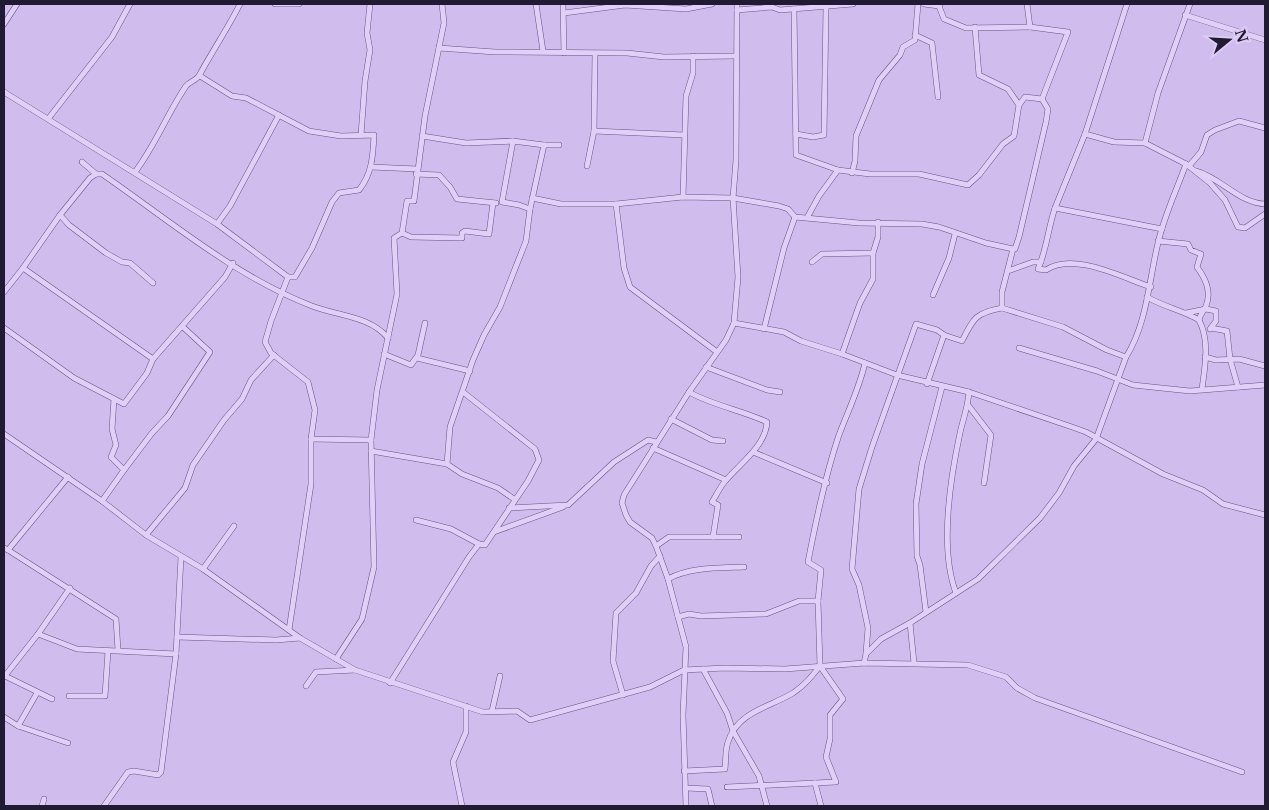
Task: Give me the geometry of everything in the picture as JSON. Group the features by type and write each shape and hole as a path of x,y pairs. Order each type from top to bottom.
{"street":[{"path":"4,24 17,4"},
{"path":"48,119 112,37 130,4"},
{"path":"135,172 147,156 155,138 187,84 200,76 204,64 240,4"},
{"path":"275,4 299,4"},
{"path":"361,135 365,81 370,50 367,33 370,4"},
{"path":"402,233 407,201 414,201 422,136 444,23 442,4"},
{"path":"536,4 543,51"},
{"path":"563,4 564,53"},
{"path":"564,13 625,4 686,9 712,4"},
{"path":"730,4 737,6 769,5 780,10 826,8 853,4"},
{"path":"852,172 855,162 856,136 879,80 900,55 903,47 915,40 918,4"},
{"path":"924,4 939,5 944,19 966,28 1030,27 1068,32 1042,100"},
{"path":"1027,4 1030,27"},
{"path":"1054,264 1046,270 1038,269 1056,208 1085,134 1126,4"},
{"path":"1145,144 1158,94 1190,4"},
{"path":"686,806 684,670 686,649 668,579 656,546 648,535 630,522 622,503 624,495 671,419 717,352 734,323 738,277 733,198 736,160 737,6"},
{"path":"796,134 813,137 824,134 826,8"},
{"path":"794,9 796,155 838,170 866,173 919,174 968,185 979,175 1003,144 1014,136 1019,105 1025,98 1042,100 1048,109 1046,122 1017,243 1015,249 1013,248 1002,292 1002,308"},
{"path":"1185,15 1265,40"},
{"path":"975,27 979,75 1008,89 1019,105"},
{"path":"915,35 932,43 938,97"},
{"path":"439,48 495,52 627,53 664,57 736,56"},
{"path":"587,166 594,132 595,54"},
{"path":"683,197 686,96 692,73 693,56"},
{"path":"4,92 135,172 146,182 217,224 288,277 295,277 312,248 332,202 339,193 359,190 371,167 374,135 323,134 309,131 246,98 232,96 200,76"},
{"path":"217,224 230,206 279,115"},
{"path":"866,654 881,639 910,623 990,568 1040,518 1059,493 1074,466 1096,438 1119,381 1126,357 1132,347 1151,287 1158,241 1162,229 1190,167 1201,152 1207,136 1215,130 1238,121 1265,128"},
{"path":"594,132 684,135"},
{"path":"1085,134 1114,142 1145,144 1216,179 1245,199 1265,204"},
{"path":"422,136 466,143 513,141 559,145"},
{"path":"502,202 513,141"},
{"path":"446,464 450,427 470,371 484,335 500,306 526,241 532,198 544,145"},
{"path":"82,162 96,174"},
{"path":"855,162 866,173"},
{"path":"371,167 438,175 450,187 457,199 493,203 502,202 530,209"},
{"path":"1190,167 1210,183 1225,200 1238,226 1246,228 1265,214"},
{"path":"808,216 819,196 838,170"},
{"path":"4,292 60,215 90,178 96,174 102,174 281,294 322,310 370,323 388,338"},
{"path":"532,198 561,204 616,204 683,197 733,198 779,206 788,209 795,217"},
{"path":"402,233 411,237 456,238 462,238 462,233 466,231 489,234 493,203"},
{"path":"616,204 624,268 630,287 717,352"},
{"path":"1056,208 1162,229"},
{"path":"60,215 69,225 106,253 122,262 130,263 154,282"},
{"path":"795,217 808,216 859,223 922,224 939,227 986,244 1013,248"},
{"path":"764,329 784,248 795,217"},
{"path":"842,354 860,303 872,284 873,253 878,237 878,222"},
{"path":"336,659 362,619 374,567 371,440 376,390 397,294 394,238 402,233"},
{"path":"933,295 949,258 955,234"},
{"path":"1158,241 1188,244 1191,250 1200,254 1197,267 1208,282 1206,306 1202,310 1199,320"},
{"path":"812,262 822,254 873,253"},
{"path":"1008,271 1042,260 1054,264 1105,270 1151,287"},
{"path":"4,328 50,362 124,404 147,374 153,359 183,328 225,277 233,263"},
{"path":"23,268 153,359"},
{"path":"288,277 265,342 267,349 310,385 315,410 311,439 311,484 289,630"},
{"path":"1147,297 1159,304 1186,313 1199,320 1204,331 1205,357 1202,389"},
{"path":"864,663 868,628 859,585 852,569 859,489 916,324 962,340 970,324 982,312 1002,308 1063,327 1126,357"},
{"path":"1186,313 1206,309 1216,311 1218,316 1211,328"},
{"path":"384,354 411,365 417,358 425,323"},
{"path":"734,323 784,332 802,341 897,375 927,384 969,392 1072,427 1163,474 1203,490 1224,504 1265,515"},
{"path":"102,501 152,433 168,416 210,352 183,328"},
{"path":"1204,331 1211,328 1227,331 1230,359 1238,387"},
{"path":"927,384 944,335"},
{"path":"1019,348 1097,371 1133,386 1190,392 1202,389 1265,384"},
{"path":"146,535 185,488 193,465 224,420 242,399 251,380 274,355"},
{"path":"1205,357 1216,360 1230,359 1265,366"},
{"path":"417,358 470,371"},
{"path":"727,786 836,782 826,757 830,738 830,715 843,699 820,666 818,602 820,570 808,562 826,483 839,437 860,384 865,363"},
{"path":"706,367 767,390 780,392"},
{"path":"926,612 916,541 916,504 922,464 942,387"},
{"path":"416,520 446,527 479,544 486,544 533,472 538,460 537,452 464,392"},
{"path":"689,392 704,401 745,413 767,422 767,428 753,452 726,480 712,502 718,505 713,537"},
{"path":"956,593 952,583 946,522 960,434 968,405 969,392"},
{"path":"114,399 112,429 116,446 111,457 124,470"},
{"path":"968,405 991,435 984,483"},
{"path":"671,419 712,440 723,441"},
{"path":"4,434 102,501 146,535 203,569 300,638 336,659 355,670 390,683 483,712 516,711 530,720 650,687 684,670 785,669 864,663 968,665 1006,677 1017,688 1035,698 1242,772"},
{"path":"311,439 371,440"},
{"path":"493,532 568,505 614,462 648,440 726,480"},
{"path":"371,451 446,464 462,474 498,488 514,499"},
{"path":"753,452 826,483"},
{"path":"68,477 6,549 116,619 118,650"},
{"path":"509,508 568,505"},
{"path":"203,569 234,526"},
{"path":"656,546 669,537 739,537"},
{"path":"390,683 479,544"},
{"path":"623,695 613,661 616,613 636,594 651,566 660,556"},
{"path":"104,806 128,772 134,771 158,775 161,772 176,654 181,557"},
{"path":"668,579 676,575 705,569 744,567"},
{"path":"52,699 4,677 38,634 70,588"},
{"path":"678,617 689,614 701,616 766,614 799,601 818,602"},
{"path":"910,623 914,663"},
{"path":"38,634 77,649 176,654"},
{"path":"177,637 276,640 300,638"},
{"path":"69,696 105,696 108,651"},
{"path":"684,771 725,769 727,744 738,724 758,709 791,694 806,684 820,666"},
{"path":"703,669 727,714 733,731 759,776 766,806"},
{"path":"306,686 316,672 355,670"},
{"path":"492,711 500,676"},
{"path":"18,726 37,693"},
{"path":"462,806 452,762 466,732 466,706"},
{"path":"4,717 18,726 68,743"},
{"path":"815,783 822,806"},
{"path":"686,788 708,789 712,806"},
{"path":"42,806 44,799"}]}
